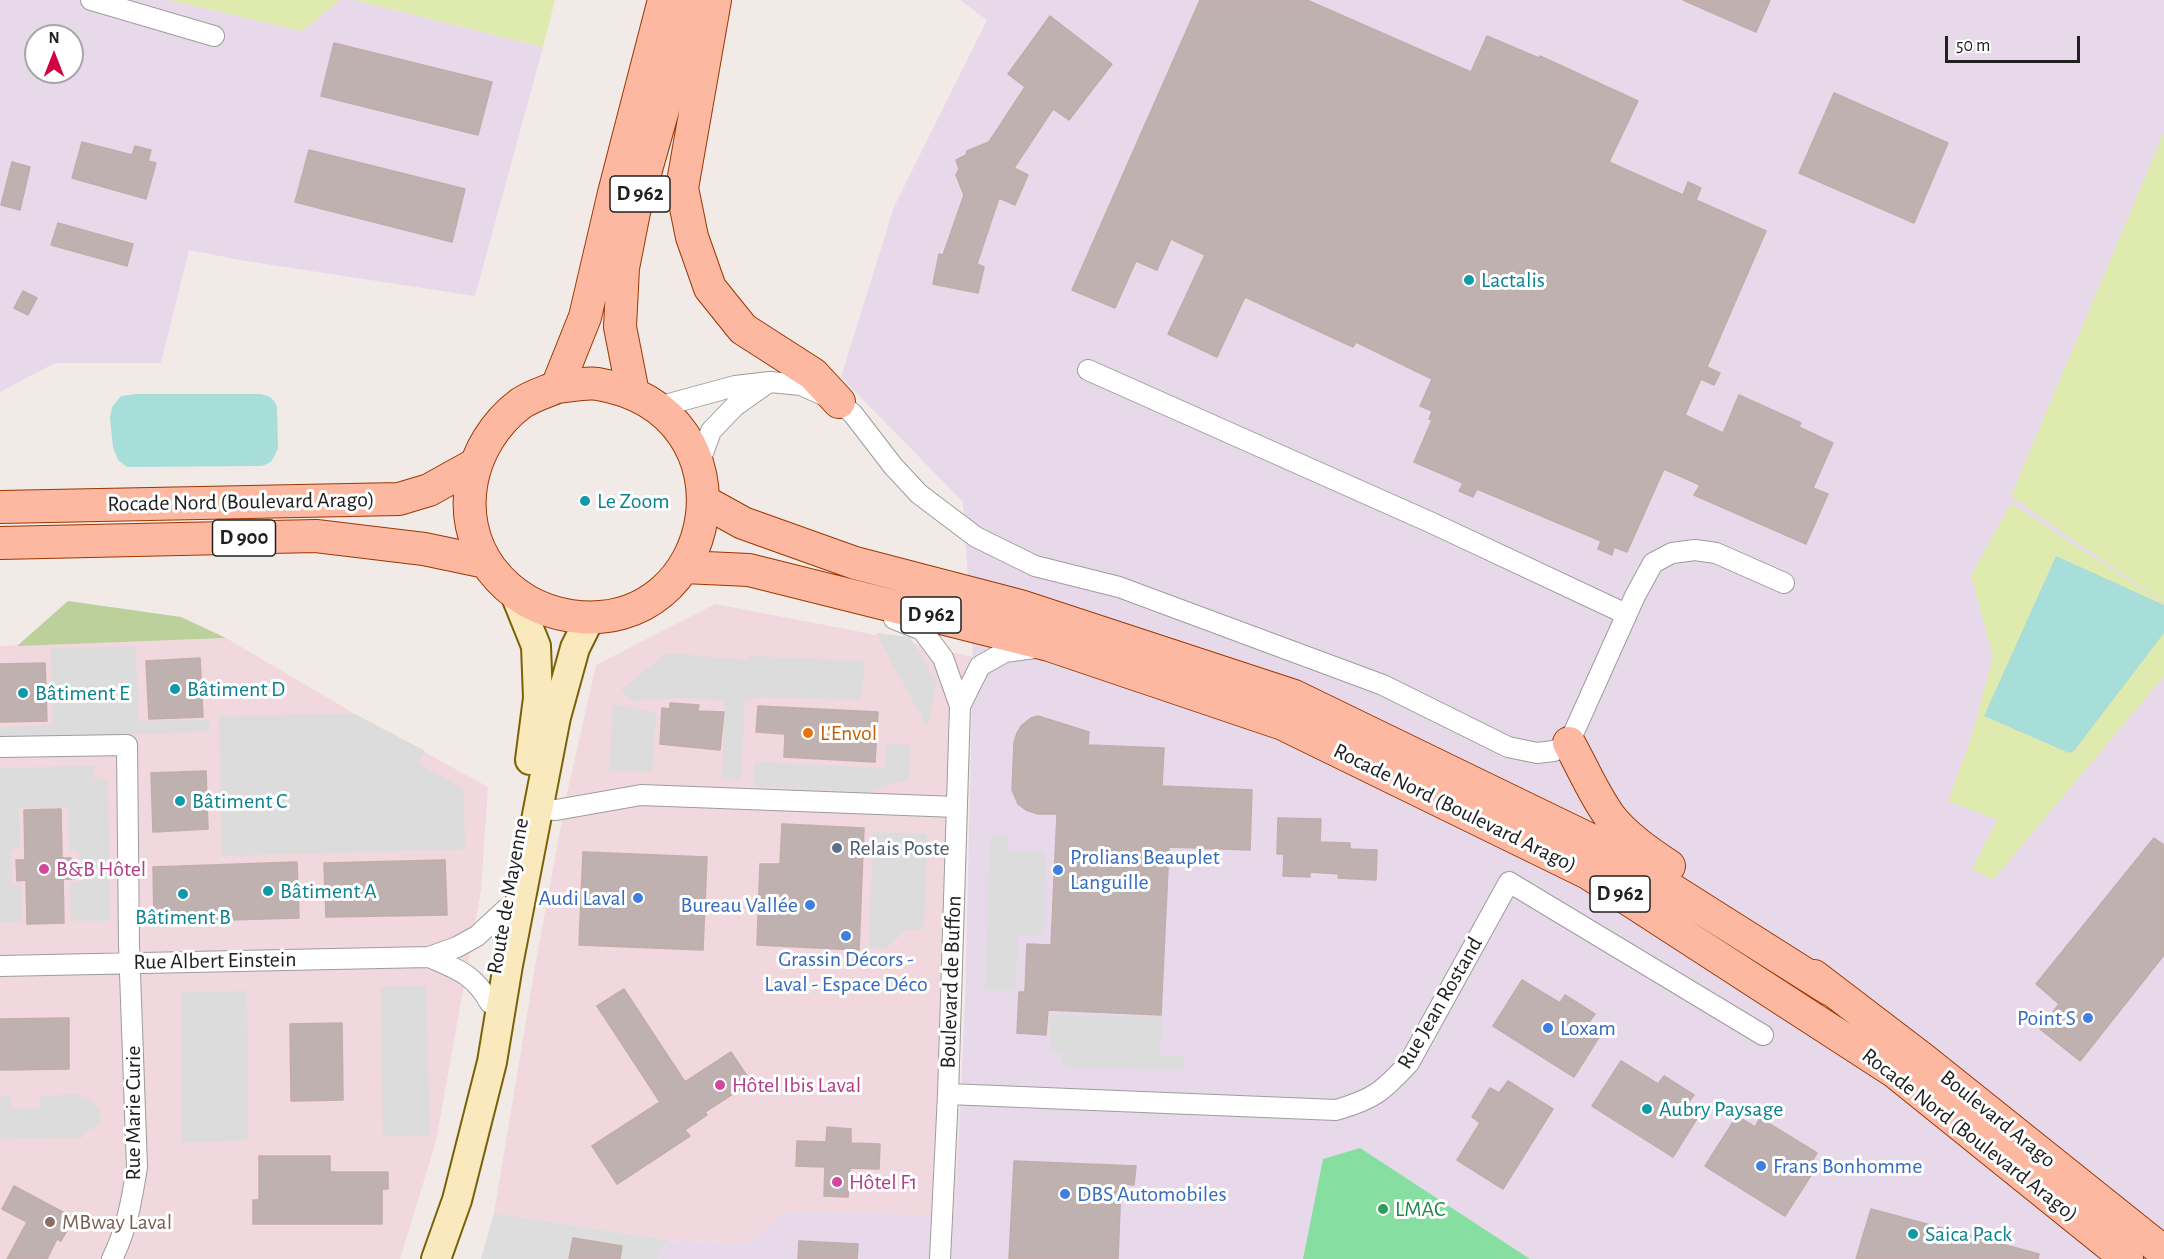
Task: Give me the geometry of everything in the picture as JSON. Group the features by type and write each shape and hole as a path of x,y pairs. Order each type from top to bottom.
{"main road":[{"name":"D 962","path":"557,387 585,317 614,193 664,0"},
{"name":"D 962","path":"646,400 620,327 624,268 634,212 694,0"},
{"path":"715,0 682,188 692,237 710,288 743,329 813,374 838,402"},
{"path":"596,384 646,400 683,433 699,464 705,502 699,536 684,567 666,588 644,604 618,614 590,618 551,613 515,594 499,580 486,562 473,531 469,498 474,465 493,430 521,403 557,387 596,384"},
{"name":"Rocade Nord (Boulevard Arago)","path":"0,507 399,499 429,490 474,465"},
{"name":"D 962","path":"705,502 743,523 855,563 1020,606 1294,696 1603,846 1829,989"},
{"name":"D 900","path":"0,543 316,536 424,549 486,562"},
{"name":"Rocade Nord (Boulevard Arago)","path":"684,567 749,570 1049,645 1283,724 1588,873 1895,1072 2127,1259"},
{"name":"Route de Mayenne","path":"458,1200 538,698 536,646 515,594"},
{"name":"Route de Mayenne","path":"436,1259 458,1200 492,1062 508,965 556,717 575,648 590,618"},
{"path":"1569,744 1594,792 1613,820 1645,849 1740,916 1829,989"},
{"name":"Boulevard Arago","path":"1829,989 1924,1060 2164,1252"}],"street":[{"path":"92,0 214,36"},
{"path":"1088,370 1432,523 1626,614"},
{"path":"699,464 711,431 735,405 770,382"},
{"path":"646,400 770,382 801,386 838,402 865,427 891,463 919,494 976,537 1035,566 1119,587 1383,685 1508,747 1537,753 1554,751 1569,744 1626,614 1653,563 1672,553 1695,550 1716,553 1784,583"},
{"path":"814,586 921,630 943,658 960,706"},
{"path":"960,706 980,666 1005,652 1049,645"},
{"name":"Boulevard de Buffon","path":"940,1259 948,1094 960,706"},
{"name":"Rue Marie Curie","path":"0,747 127,745 129,963 137,1167 132,1203 122,1239 112,1259"},
{"path":"538,809 556,810 642,795 957,807"},
{"name":"Rue Jean Rostand","path":"948,1094 1336,1110 1367,1101 1389,1085 1409,1063 1509,882 1763,1035"},
{"name":"Rue Albert Einstein","path":"0,966 429,957 457,947 477,936 506,909"},
{"name":"Rue Albert Einstein","path":"429,957 466,973 490,1003"}],"shaded area":[{"path":"0,0 169,0 302,31 340,0 355,0 543,47 475,296 246,261 189,250 161,363 55,363 0,392"},
{"path":"960,0 2164,0 2164,1259 658,1259 669,1240 745,1244 787,1211 955,1216 965,1001 973,657 963,502 841,377 894,207 987,20"},
{"path":"715,604 861,632 973,657 955,1217 787,1211 745,1244 669,1240 494,1213 566,798 596,665"},
{"path":"876,633 910,637 937,683 927,727"},
{"path":"226,638 355,714 488,787 481,890 436,1141 400,1259 0,1259 0,646"},
{"path":"136,646 138,721 209,720 209,732 0,737 0,727 53,725 51,648"},
{"path":"666,653 747,660 750,656 865,661 861,700 763,697 745,701 741,779 722,779 725,701 682,698 633,701 621,690"},
{"path":"613,704 656,713 652,772 609,772"},
{"path":"355,714 425,751 418,764 464,789 465,849 222,856 219,716"},
{"path":"886,744 910,745 909,779 867,792 753,786 755,762 885,768"},
{"path":"94,766 94,779 108,779 110,921 71,921 70,883 80,882 79,851 69,850 68,808 19,808 20,849 11,850 12,885 22,885 22,922 0,923 0,768"},
{"path":"873,832 927,834 924,929 906,930 885,949 869,947"},
{"path":"990,836 1008,837 1008,851 1046,852 1043,936 1018,936 1016,991 985,990"},
{"path":"426,985 430,1136 383,1136 381,987"},
{"path":"247,991 248,1140 181,1143 181,992"},
{"path":"1050,1014 1162,1017 1160,1055 1184,1056 1183,1070 1063,1067 1063,1052 1049,1051"},
{"path":"80,1094 81,1100 94,1102 100,1112 97,1126 84,1131 83,1138 0,1139 0,1096 11,1096 11,1109 40,1108 40,1096"},
{"path":"494,1213 669,1240 658,1259 481,1259"}],"green space":[{"path":"169,0 340,0 302,31"},
{"path":"355,0 555,0 543,47"},
{"path":"2164,132 2164,603 2011,496"},
{"path":"2011,503 2164,604 2164,676 1993,880 1972,869 1997,820 1948,801 1973,732 1993,656 1971,575"},
{"path":"68,601 181,617 226,638 17,646"},
{"name":"LMAC","path":"1360,1148 1530,1259 1303,1259 1323,1159"}],"water":[{"path":"260,394 266,396 273,399 277,407 278,449 271,462 262,466 127,467 118,460 113,447 110,418 112,407 121,396"},
{"path":"2056,556 2164,605 2164,633 2074,751 2069,753 1984,716"}],"building":[{"name":"Lactalis","path":"1200,0 1307,0 1471,72 1487,36 1539,58 1540,56 1638,101 1609,162 1683,195 1688,182 1701,188 1696,200 1766,231 1707,367 1720,373 1714,385 1701,379 1685,415 1723,433 1739,395 1801,423 1799,427 1833,443 1813,488 1828,494 1806,544 1694,495 1700,485 1664,469 1627,552 1614,547 1612,555 1598,549 1601,541 1477,489 1473,497 1459,491 1463,483 1414,462 1432,420 1429,419 1432,411 1420,406 1432,379 1356,342 1353,347 1245,297 1217,357 1168,334 1205,255 1171,239 1157,270 1136,261 1115,308 1072,290"},
{"path":"1683,0 1770,0 1756,32"},
{"path":"1050,16 1112,64 1069,120 1053,109 1014,168 1028,175 1015,205 999,198 977,264 984,267 978,293 933,284 939,254 943,255 964,195 956,175 959,169 956,160 966,155 967,151 989,142 1025,87 1008,74"},
{"path":"334,43 492,82 478,135 321,96"},
{"path":"1834,93 1948,143 1914,223 1799,173"},
{"path":"82,142 132,155 135,146 151,150 148,161 156,163 146,199 72,178"},
{"path":"309,150 465,189 452,242 295,202"},
{"path":"12,162 30,167 20,210 1,205"},
{"path":"58,223 133,244 127,266 51,245"},
{"path":"23,291 37,298 28,315 14,308"},
{"name":"Bâtiment D","path":"200,658 203,717 149,719 146,661"},
{"name":"Bâtiment E","path":"45,663 47,721 0,722 0,664"},
{"path":"670,703 699,705 698,711 724,712 720,750 660,744 662,708 670,709"},
{"name":"L'Envol","path":"758,706 878,712 875,762 784,757 785,734 756,732"},
{"path":"1038,716 1089,732 1088,745 1164,748 1162,786 1252,790 1250,850 1169,847 1161,1015 1048,1010 1046,1035 1017,1033 1019,992 1025,992 1027,944 1051,945 1057,814 1038,814 1026,810 1018,804 1012,790 1014,743 1017,733 1021,726 1031,718"},
{"name":"Bâtiment C","path":"206,771 208,829 153,832 151,773"},
{"name":"B&B Hôtel","path":"61,809 62,858 71,858 72,879 63,879 64,923 27,924 26,880 17,881 16,860 25,860 24,810"},
{"path":"1278,818 1321,819 1320,842 1350,843 1350,849 1377,850 1376,880 1338,878 1339,874 1310,872 1310,877 1283,876 1284,854 1277,854"},
{"name":"Bureau Vallée","path":"782,824 864,828 859,950 757,945 760,864 780,864"},
{"path":"2154,838 2164,845 2164,955 2080,1061 2040,1029 2059,1004 2036,984"},
{"path":"583,852 707,857 703,950 579,945"},
{"path":"445,860 447,915 326,917 324,863"},
{"path":"297,862 299,918 154,922 153,867"},
{"name":"Loxam","path":"1522,980 1560,1003 1565,995 1595,1014 1589,1022 1603,1031 1574,1077 1493,1026"},
{"name":"Hôtel Ibis Laval","path":"624,989 685,1082 731,1052 751,1082 705,1112 707,1115 685,1130 690,1136 617,1184 592,1146 660,1102 597,1006"},
{"path":"69,1018 69,1069 0,1070 0,1019"},
{"path":"342,1023 343,1100 291,1101 290,1024"},
{"name":"Aubry Paysage","path":"1621,1061 1658,1084 1664,1076 1694,1095 1688,1103 1701,1112 1673,1157 1592,1106"},
{"path":"1508,1081 1553,1109 1503,1189 1457,1160 1480,1123 1472,1117 1490,1088 1499,1093"},
{"name":"Frans Bonhomme","path":"1737,1116 1755,1127 1760,1118 1817,1153 1812,1162 1817,1166 1785,1216 1705,1166"},
{"name":"Hôtel F1","path":"827,1127 851,1129 851,1143 880,1144 879,1169 850,1168 848,1197 824,1196 825,1167 796,1166 797,1141 826,1142"},
{"path":"259,1156 330,1156 330,1172 388,1172 388,1189 382,1189 382,1224 253,1224 253,1200 259,1200"},
{"path":"1014,1161 1136,1166 1134,1185 1121,1184 1118,1259 1009,1259"},
{"path":"14,1186 74,1218 61,1241 57,1239 47,1259 7,1259 27,1222 2,1209"},
{"name":"Saica Pack","path":"1871,1209 2039,1254 2038,1259 1856,1259"},
{"path":"573,1238 622,1246 620,1259 569,1259"},
{"path":"799,1241 858,1244 857,1259 798,1259"}],"place":[{"name":"Lactalis","path":"1469,280"},
{"name":"Le Zoom","path":"585,501"},
{"name":"Bâtiment D","path":"175,689"},
{"name":"Bâtiment E","path":"23,693"},
{"name":"L'Envol","path":"808,733"},
{"name":"Bâtiment C","path":"180,801"},
{"name":"Relais Poste","path":"837,848"},
{"name":"B&B Hôtel","path":"44,869"},
{"name":"Prolians Beauplet Languille","path":"1058,870"},
{"name":"Bâtiment A","path":"268,891"},
{"name":"Bâtiment B","path":"183,894"},
{"name":"Audi Laval","path":"638,898"},
{"name":"Bureau Vallée","path":"810,905"},
{"name":"Grassin Décors - Laval - Espace Déco","path":"846,936"},
{"name":"Point S","path":"2088,1018"},
{"name":"Loxam","path":"1548,1028"},
{"name":"Hôtel Ibis Laval","path":"720,1085"},
{"name":"Aubry Paysage","path":"1647,1109"},
{"name":"Frans Bonhomme","path":"1761,1166"},
{"name":"Hôtel F1","path":"837,1182"},
{"name":"DBS Automobiles","path":"1065,1194"},
{"name":"LMAC","path":"1383,1209"},
{"name":"MBway Laval","path":"50,1222"},
{"name":"Saica Pack","path":"1913,1234"}]}
